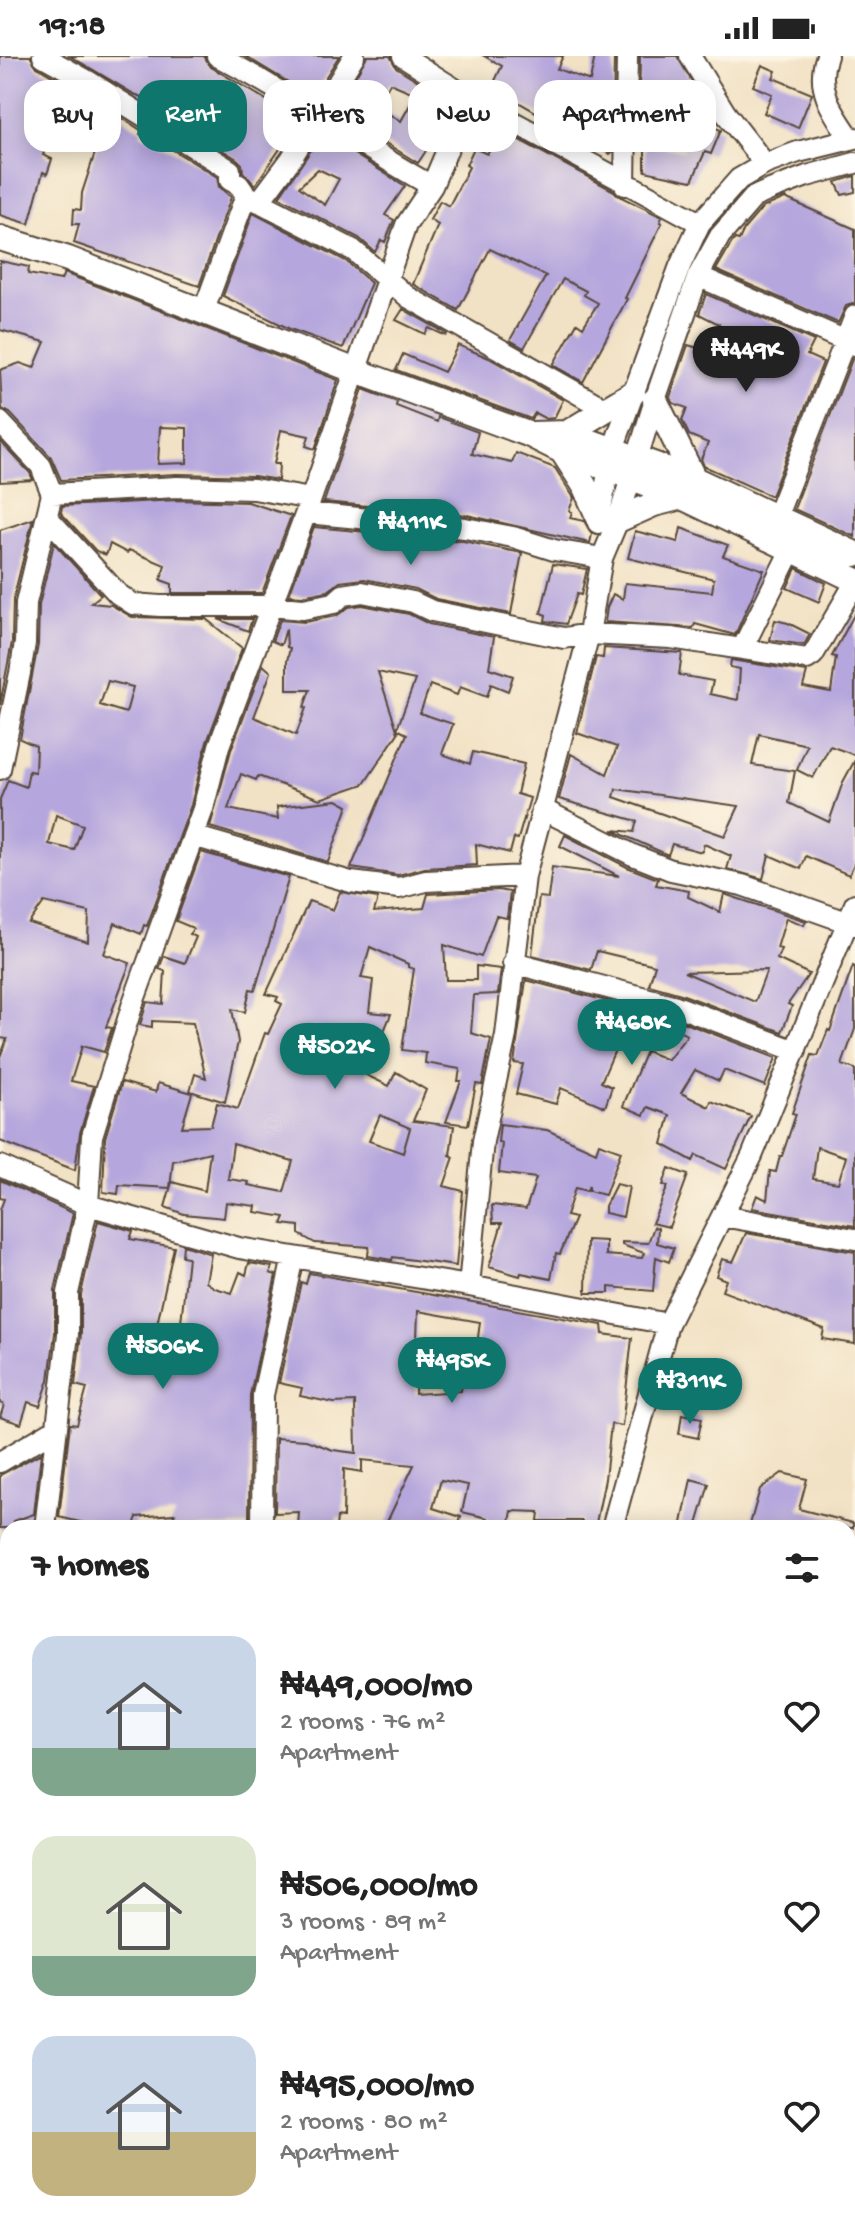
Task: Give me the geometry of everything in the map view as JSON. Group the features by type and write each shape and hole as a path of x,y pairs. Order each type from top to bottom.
{"street":[{"path":"44,56 230,170 230,180 252,199 353,250 408,297 607,410"},
{"path":"217,56 263,83"},
{"path":"340,80 354,56"},
{"path":"403,56 441,80"},
{"path":"625,185 627,56"},
{"path":"690,56 726,114 765,164"},
{"path":"469,1286 483,1141 506,1035 525,876 589,634 608,518 622,463 644,397 680,266 700,223 739,179 765,164 853,138 827,105 823,66 827,56"},
{"path":"518,125 700,223"},
{"path":"204,310 252,199 295,152"},
{"path":"373,152 432,186"},
{"path":"46,1520 68,1334 68,1293 88,1205 92,1136 133,1003 193,836 219,746 309,506 406,225 432,186 446,152"},
{"path":"564,442 607,410 644,397 698,276 720,236 754,197 787,183 855,163"},
{"path":"0,238 68,259 528,434 564,442 776,518 855,554"},
{"path":"698,276 850,343"},
{"path":"776,518 850,343 855,316"},
{"path":"47,517 118,594 133,604 311,608 334,603 343,595 362,592 413,602 432,611 564,638 589,634 671,638 807,659 813,655 855,582 791,550 688,488 644,397"},
{"path":"0,424 41,466 52,494 26,603 25,643 0,769"},
{"path":"564,442 584,485 608,518"},
{"path":"52,494 177,487 254,489 309,506 465,528 513,537 554,550 602,558"},
{"path":"608,518 654,504 688,488"},
{"path":"743,647 791,550"},
{"path":"542,809 633,855 671,870 742,885 852,917 752,1156 668,1324 614,1520"},
{"path":"193,836 351,882 399,888 426,881 525,876"},
{"path":"513,963 676,1006 796,1051"},
{"path":"0,1166 88,1205 239,1248 469,1286 668,1324"},
{"path":"722,1216 855,1239"},
{"path":"262,1520 263,1395 293,1257"},
{"path":"0,1462 57,1428"}],"building":[{"path":"0,56 30,56 37,67 59,80 24,80 24,152 44,152 43,155 52,159 47,174 43,172 29,224 0,215"},
{"path":"70,56 204,56 211,67 233,80 137,80 137,95 121,86 121,80 110,80"},
{"path":"245,56 339,56 324,80 285,80"},
{"path":"367,56 390,56 396,67 417,80 408,80 408,91 392,84 392,80 353,80"},
{"path":"484,56 563,56 557,69 587,80 534,80 534,111 518,102 518,80 495,80 502,66"},
{"path":"595,56 614,56 614,80 590,80"},
{"path":"640,56 677,56 691,80 640,80"},
{"path":"762,65 776,71 773,78 812,94 798,128 764,113 772,94 753,86"},
{"path":"247,88 263,98 263,152 278,152 255,185 243,172 242,164 226,152 247,152"},
{"path":"408,108 408,152 425,152 418,163 392,147 392,116 401,121"},
{"path":"121,117 137,128 137,152 176,152 217,177 219,187 231,197 199,286 74,243 79,224 73,224 74,209 81,210 82,193 95,152 121,152"},
{"path":"518,139 534,148 534,152 542,152 662,217 627,299 583,382 553,365 577,323 583,327 598,303 584,295 586,291 563,279 524,348 510,340 546,276 490,249 458,310 413,284 438,225 430,220 440,201 449,206 469,167 466,165 472,152 518,152"},
{"path":"310,152 351,152 405,186 385,215 394,220 385,242 381,240 375,252 359,238 279,197","holes":["318,169 339,179 325,205 299,187"]},
{"path":"645,152 705,152 692,181 645,171"},
{"path":"855,176 855,192 842,195 836,182"},
{"path":"785,198 855,229 855,303 846,306 838,323 716,270 731,244 735,239 739,240 762,208"},
{"path":"253,213 346,261 371,283 343,348 290,329 223,296"},
{"path":"0,261 29,267 28,274 61,280 64,273 338,380 315,449 306,446 309,436 281,430 274,464 279,464 278,480 254,476 177,474 61,480 51,457 10,413 2,409 0,370 20,363 34,368 45,342 0,330","holes":["160,427 187,428 187,463 158,464"]},
{"path":"706,294 814,341 807,355 823,362 771,496 704,466 701,459 708,443 689,435 682,420 687,408 673,403 670,397 688,345 708,351 719,324 699,314"},
{"path":"403,309 446,336 429,328 425,334 396,320"},
{"path":"458,345 489,358 563,400 554,418 546,419 535,413 531,419 396,370 403,354 444,372"},
{"path":"855,358 855,537 794,509"},
{"path":"363,389 437,422 438,417 478,432 472,454 512,463 516,453 555,468 574,498 570,518 584,521 592,534 590,543 467,515 324,502"},
{"path":"0,441 30,473 33,480 0,482"},
{"path":"177,500 248,502 291,516 262,593 172,593 172,584 161,580 165,565 110,544 106,555 96,551 61,513 62,506"},
{"path":"33,519 13,600 12,642 0,705 0,530"},
{"path":"314,527 463,541 522,553 511,614 436,599 416,589 364,579 340,582 328,591 289,595"},
{"path":"681,528 728,545 723,556 764,570 735,635 695,624 693,628 605,622 613,594 623,599 625,583 712,592 714,579 628,558 635,531 678,542"},
{"path":"54,543 101,595 91,603 111,605 132,617 206,619 242,648 207,742 191,805 147,926 144,925 141,934 115,923 104,954 130,963 106,1027 112,1028 104,1052 82,1046 71,1081 94,1086 80,1133 75,1170 0,1141 0,1057 7,1039 0,1038 0,799 8,780 26,787 29,771 35,772 36,746 20,739 38,645 39,605","holes":["108,681 133,687 126,713 100,705","56,815 83,825 74,850 49,844","44,902 89,912 88,942 29,923"]},
{"path":"553,564 587,569 581,595 577,594 566,624 545,621 546,615 541,613"},
{"path":"796,568 826,583 819,602 787,588"},
{"path":"362,605 409,614 429,624 494,637 489,668 513,676 508,691 491,684 487,697 460,687 457,695 430,685 420,713 453,724 442,754 470,764 473,752 524,764 517,794 530,798 518,839 514,838 510,853 476,844 477,865 425,868 398,875 351,868 407,734 397,729 415,680 378,672 398,733 364,784 320,799 258,776 256,780 241,774 228,809 278,819 277,807 337,800 348,806 328,862 210,827 231,750 263,665 271,672 254,717 296,735 306,708 310,690 287,690 290,648 287,647 286,629 281,645 272,641 280,620 305,622 336,616 349,607"},
{"path":"855,613 855,755 830,746 813,778 797,770 807,745 759,734 752,765 795,771 789,803 829,822 843,782 855,760 855,862 849,875 806,856 801,869 769,855 763,879 727,869 731,856 704,844 702,852 672,844 668,855 612,830 634,832 637,821 559,799 571,754 607,774 617,747 577,733 596,657 603,658 604,648 682,653 679,675 713,681 710,694 738,700 740,669 730,667 731,660 807,672 803,687 831,692 836,657 832,656","holes":["616,789 739,806 725,836 614,797"]},
{"path":"218,619 252,619 248,631"},
{"path":"775,620 810,634 804,645 770,640"},
{"path":"565,835 627,867 658,879 656,885 689,891 688,897 720,912 724,894 806,921 804,925 786,918 777,948 781,949 777,959 809,974 788,1004 792,1006 782,1032 649,985 655,965 597,951 591,970 532,955 539,897 548,898 552,867 619,876 560,846","holes":["767,970 755,1002 684,972"]},
{"path":"201,852 289,877 255,990 250,989 245,1012 232,1009 238,1042 225,1102 190,1091 195,1074 206,1078 193,1023 152,1021 152,1027 140,1025 147,1002 163,1004 165,971 159,969 164,956 185,963 196,937 190,934 193,928 176,921"},
{"path":"340,892 378,898 374,912 424,908 428,894 510,892 507,918 496,916 481,957 444,945 446,980 476,980 476,966 501,969 498,994 474,995 471,1033 491,1039 482,1085 476,1084 468,1125 446,1122 461,1081 458,1081 460,1069 425,1063 426,1053 402,1050 414,969 408,964 370,947 361,978 373,980 369,1012 391,1014 378,1046 358,1043 314,1026 309,1052 369,1067 366,1075 389,1086 396,1072 426,1090 413,1121 454,1126 450,1155 454,1157 444,1186 463,1191 456,1266 368,1256 369,1247 315,1243 299,1234 299,1226 282,1224 285,1217 255,1212 256,1206 226,1202 224,1218 184,1214 165,1207 172,1182 205,1191 210,1152 173,1161 170,1188 119,1185 118,1194 103,1192 105,1138 122,1082 156,1092 158,1083 192,1093 182,1127 211,1126 217,1103 238,1109 265,1033 268,1034 282,1004 276,1001 278,997 266,994 309,901 333,910","holes":["380,1115 410,1128 403,1153 369,1141","233,1144 293,1161 284,1192 228,1179"]},
{"path":"853,966 855,1029 842,1065 855,1069 855,1226 752,1208 757,1195 767,1200 770,1171 776,1172 782,1156 796,1114 792,1113 812,1055 818,1056","holes":["817,1147 846,1157 838,1183 813,1179"]},
{"path":"526,980 672,1018 776,1058 765,1086 724,1070 719,1081 695,1070 681,1093 709,1107 711,1101 751,1116 726,1169 696,1155 693,1161 662,1144 670,1115 648,1107 644,1115 623,1106 646,1051 668,1060 687,1035 667,1025 642,1020 630,1048 618,1043 601,1082 612,1087 605,1107 561,1088 556,1104 516,1094 523,1064 514,1063"},
{"path":"500,1124 547,1130 596,1152 599,1143 621,1151 605,1195 589,1191 589,1185 587,1191 575,1188 566,1216 575,1218 560,1254 556,1253 551,1279 521,1273 520,1276 489,1267 502,1223 493,1223 492,1205 526,1209 536,1178 499,1173"},
{"path":"669,1168 688,1175 669,1227 652,1223 668,1186 663,1185"},
{"path":"0,1180 73,1213 55,1290 55,1333 49,1380 40,1406 28,1402 21,1424 0,1417 4,1405 0,1403 0,1210 4,1199 0,1198"},
{"path":"616,1184 629,1187 623,1217 605,1213 605,1206"},
{"path":"98,1221 133,1231 130,1239 174,1247 149,1361 176,1369 188,1257 182,1256 183,1245 211,1254 206,1282 232,1293 240,1272 246,1275 249,1263 272,1267 270,1273 276,1275 250,1395 249,1520 172,1520 175,1514 137,1517 136,1520 72,1520 59,1517 70,1424 77,1425 87,1388 75,1385 81,1334 81,1294"},
{"path":"654,1227 658,1228 657,1243 674,1248 669,1262 656,1257 653,1291 609,1287 609,1293 586,1293 587,1240 606,1241 606,1255 642,1258 644,1253 622,1245 622,1242 648,1243"},
{"path":"746,1233 855,1252 855,1344 822,1339 824,1329 722,1291 726,1280 716,1276 722,1259 733,1262"},
{"path":"309,1273 602,1325 603,1334 632,1338 622,1426 611,1424 597,1520 538,1520 539,1512 512,1511 510,1520 488,1520 462,1512 468,1485 441,1480 433,1508 461,1517 460,1520 388,1520 414,1465 362,1460 362,1472 344,1469 343,1518 298,1520 299,1512 275,1513 276,1438 306,1440 333,1450 356,1453 355,1402 334,1403 300,1396 302,1388 279,1383 301,1282 306,1284","holes":["418,1311 480,1322 476,1353 466,1351 461,1391 415,1394"]},
{"path":"682,1414 702,1418 698,1438 679,1434"},
{"path":"41,1453 34,1514 17,1520 0,1520 0,1475"},
{"path":"782,1473 807,1479 799,1509 841,1520 751,1520 760,1489"},
{"path":"691,1479 709,1484 698,1520 683,1520"}]}
